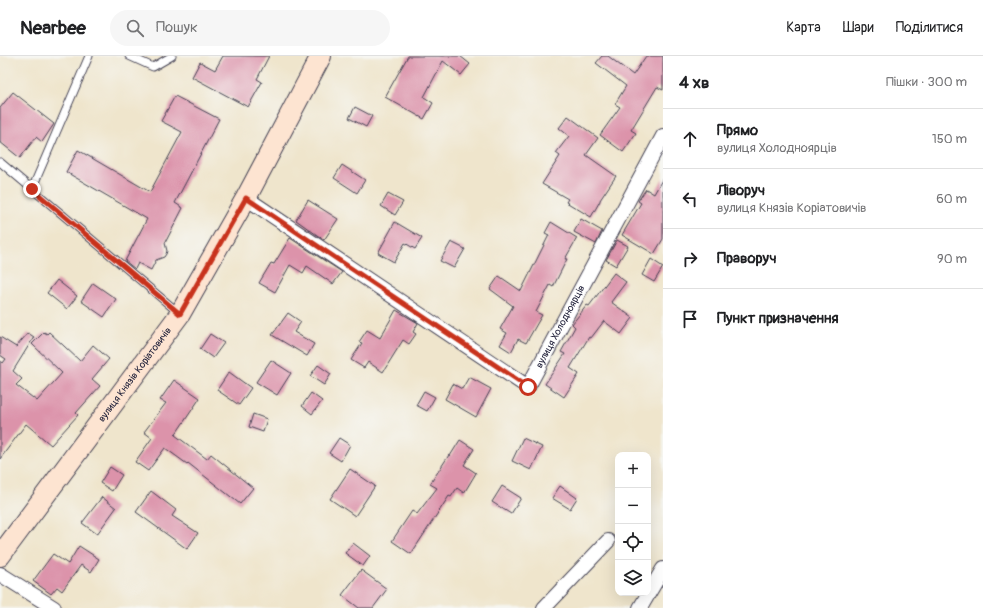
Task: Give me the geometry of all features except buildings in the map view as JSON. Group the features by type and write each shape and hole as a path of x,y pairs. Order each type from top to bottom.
{"main road":[{"name":"вулиця Князів Коріатовичів","path":"0,556 180,314 246,198 321,56"}],"street":[{"name":"вулиця Холодноярців","path":"246,198 528,387 663,136"},
{"path":"544,608 608,541"},
{"path":"640,608 663,569"},
{"path":"0,574 54,608"}],"lane":[{"path":"32,189 89,56"},
{"path":"129,56 153,67 172,56"},
{"path":"0,162 180,314"}],"route":[{"path":"32,189 180,314 246,198 528,387"}]}
